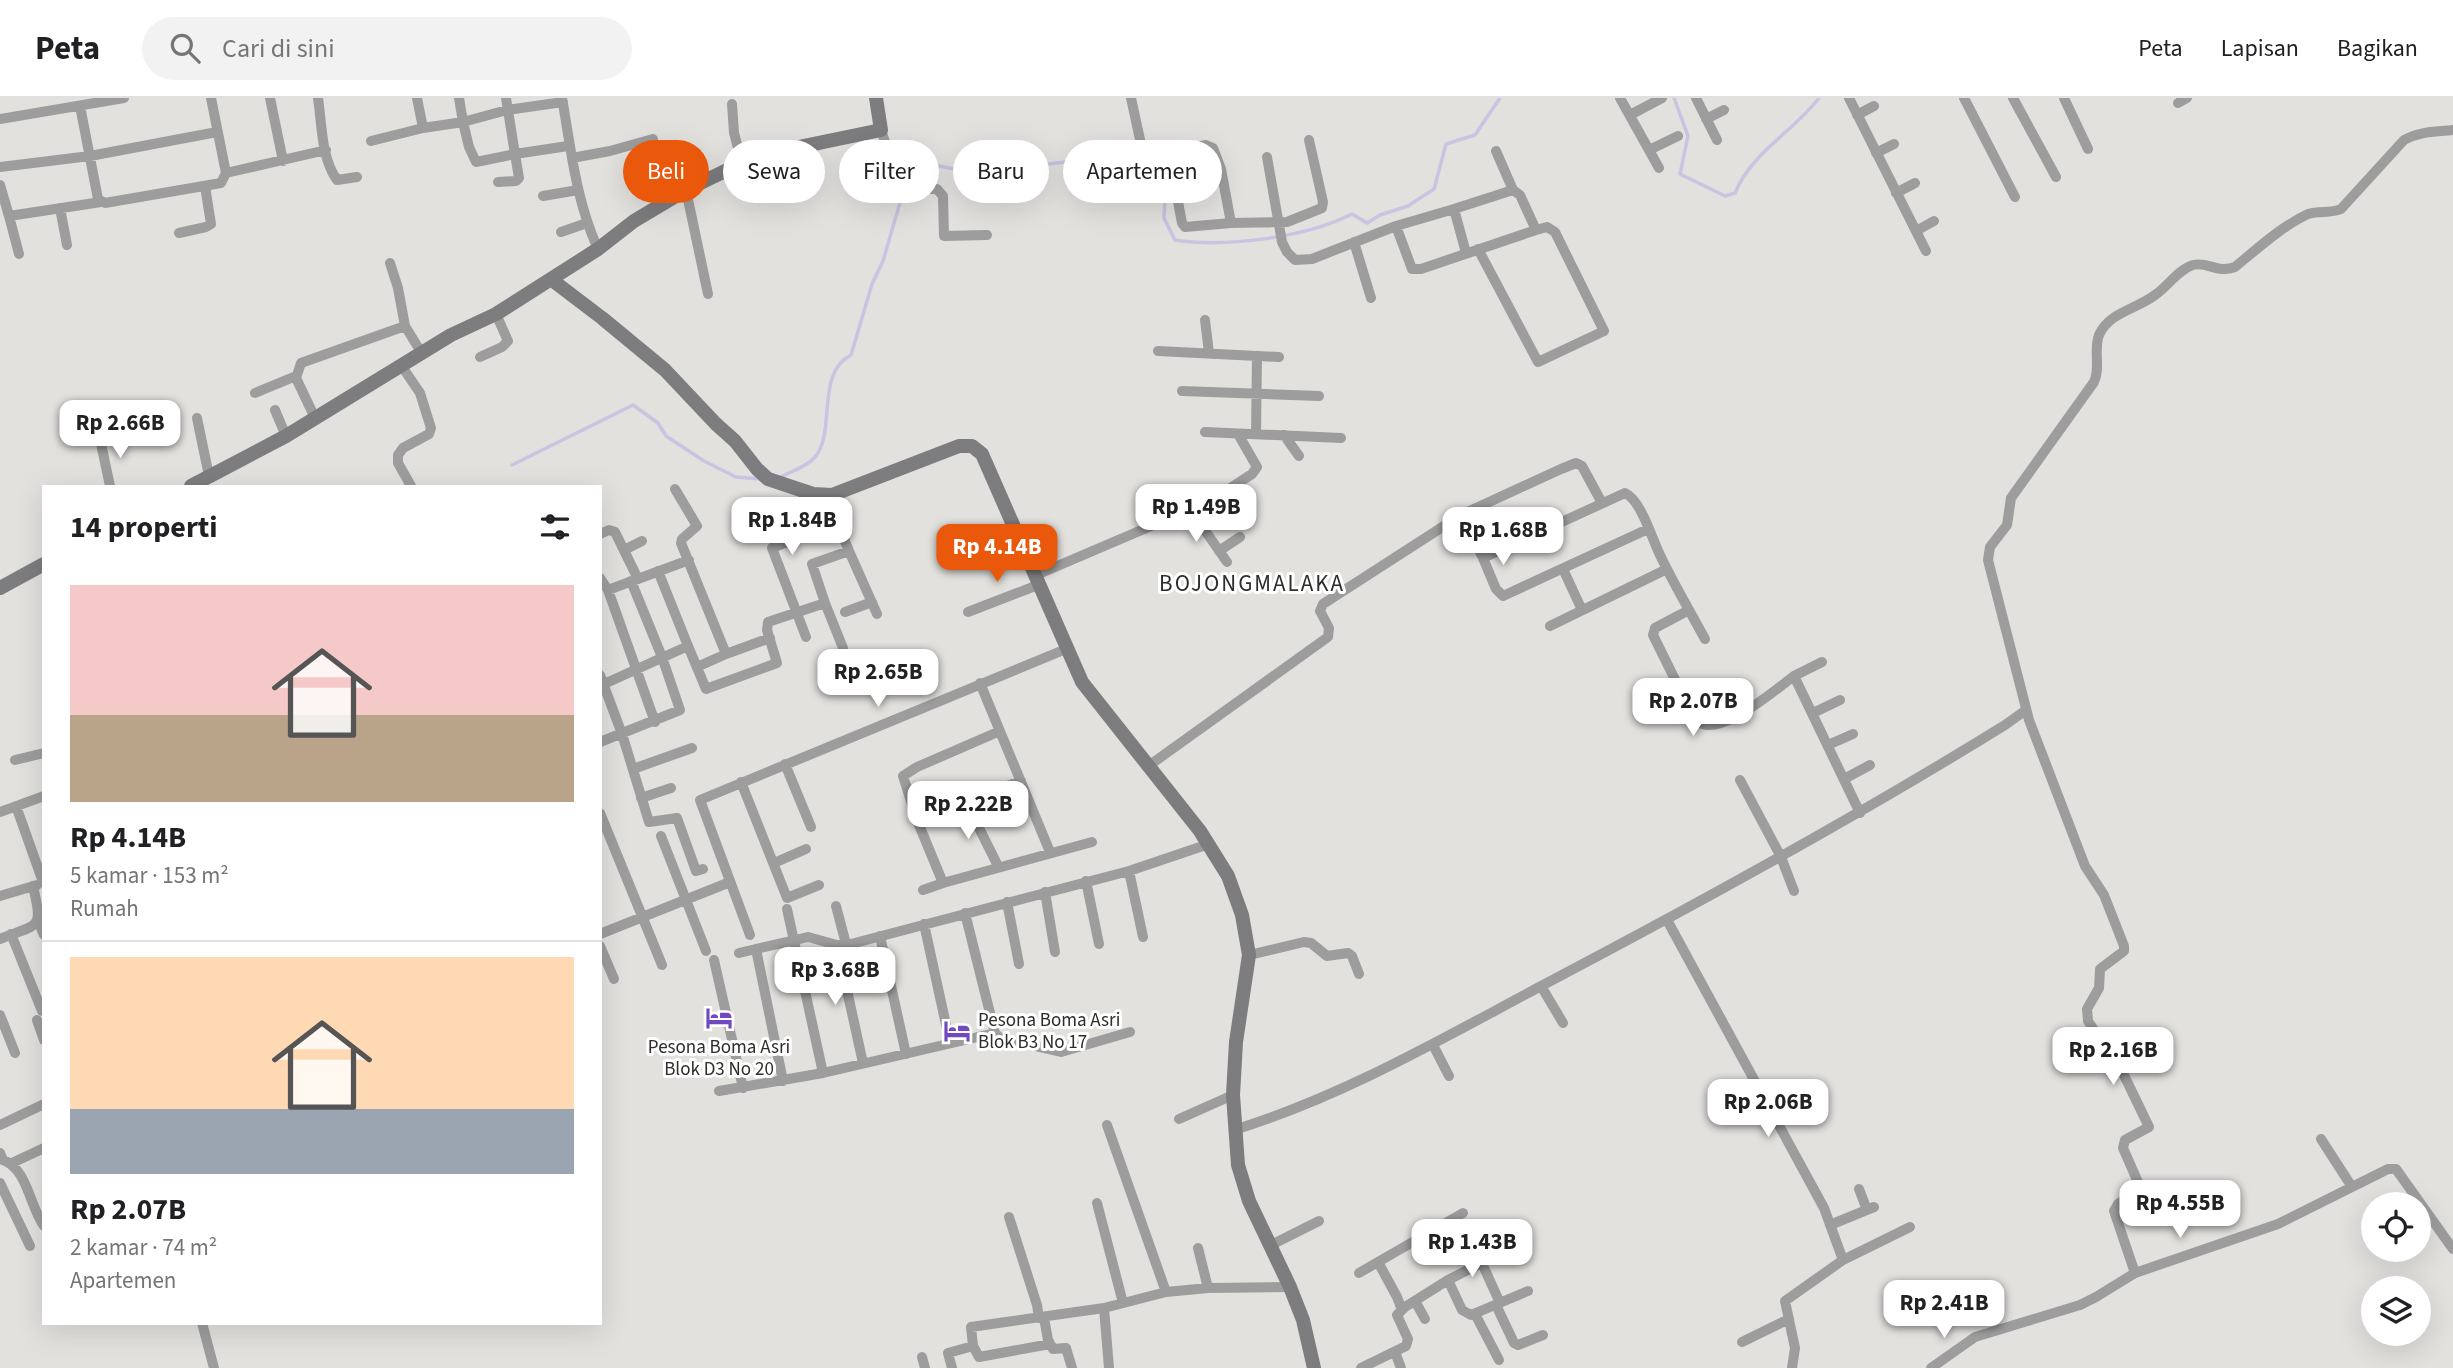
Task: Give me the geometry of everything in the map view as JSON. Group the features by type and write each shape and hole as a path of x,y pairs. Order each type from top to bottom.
{"street":[{"path":"0,119 124,98"},
{"path":"9,216 221,183 226,173 211,98"},
{"path":"270,98 282,161"},
{"path":"318,98 326,150 337,180 358,177"},
{"path":"417,98 423,128"},
{"path":"459,98 469,146 476,162 568,146"},
{"path":"498,181 516,181 519,178 506,98"},
{"path":"876,98 881,130 897,177 911,189 941,191 946,237 987,235"},
{"path":"1131,98 1140,140"},
{"path":"1620,98 1659,168"},
{"path":"1630,115 1662,98"},
{"path":"1696,98 1717,140"},
{"path":"1849,98 1926,251"},
{"path":"1964,98 2015,197"},
{"path":"2012,98 2056,177"},
{"path":"2064,98 2088,149"},
{"path":"371,141 563,100 568,146 578,190 598,249"},
{"path":"732,104 736,140"},
{"path":"80,106 98,199 101,201"},
{"path":"1857,115 1874,106"},
{"path":"1706,119 1724,110"},
{"path":"825,142 881,130"},
{"path":"2135,1273 2114,1211 2118,1204 2141,1189 2123,1148 2125,1140 2149,1127 2122,1071 2088,1021 2086,1013 2099,988 2100,970 2123,951 2124,946 2104,895 2085,866 2026,710 1988,552 2007,525 2011,498 2094,382 2098,369 2095,351 2104,326 2111,318 2157,294 2187,268 2199,265 2225,271 2235,267 2301,218 2317,212 2334,212 2341,209 2404,140 2431,131 2453,131"},
{"path":"0,167 90,156 218,132"},
{"path":"1649,150 1678,136"},
{"path":"572,158 653,139"},
{"path":"1178,203 1185,227 1231,223 1279,226 1296,221 1322,208 1310,140"},
{"path":"1876,153 1895,144"},
{"path":"226,173 326,150"},
{"path":"1496,151 1513,190 1520,195 1536,230"},
{"path":"1267,157 1282,242 1295,260 1312,259 1396,226 1513,190"},
{"path":"1222,174 1231,223"},
{"path":"1896,193 1915,183"},
{"path":"0,185 19,254"},
{"path":"179,233 205,228 211,224 205,186"},
{"path":"543,196 578,190"},
{"path":"193,485 286,436 421,352 496,314 552,280 598,249 634,220 663,203"},
{"path":"689,203 708,294"},
{"path":"60,208 67,245"},
{"path":"1454,209 1466,253"},
{"path":"1916,231 1934,221"},
{"path":"561,232 587,222"},
{"path":"1396,226 1412,269 1421,269 1478,249 1548,227 1555,232 1604,331 1538,362 1478,249"},
{"path":"1354,242 1371,298"},
{"path":"390,262 405,326 421,352"},
{"path":"552,280 602,317 665,370 735,441 768,479 813,494 832,495 960,446 977,448 985,458 1082,682 1209,844 1228,876 1242,915 1250,955 1236,1042 1233,1095 1238,1165 1249,1201 1303,1320 1314,1368"},
{"path":"480,357 502,347 508,341 496,314"},
{"path":"1205,320 1209,353"},
{"path":"255,393 296,376 303,362 405,326"},
{"path":"1158,351 1279,357"},
{"path":"1256,434 1257,356"},
{"path":"401,365 420,393 431,428 429,434 403,448 398,455 398,463 410,485"},
{"path":"296,376 315,418"},
{"path":"1182,391 1319,396"},
{"path":"275,410 286,436"},
{"path":"197,418 209,476"},
{"path":"1205,432 1340,438"},
{"path":"968,612 1212,500 1252,474 1257,467 1238,433"},
{"path":"1284,435 1299,456"},
{"path":"100,439 110,485"},
{"path":"1144,763 1328,637 1329,628 1320,611 1323,604 1461,515 1577,463 1582,466 1602,503"},
{"path":"675,489 697,526 681,541 726,654"},
{"path":"1483,558 1625,493 1630,495 1705,639"},
{"path":"832,495 837,522 877,614"},
{"path":"1190,509 1227,562"},
{"path":"1461,515 1496,589 1503,596 1648,529"},
{"path":"806,637 772,548 837,522"},
{"path":"602,533 612,530 624,550 680,710 602,741"},
{"path":"1219,551 1240,537"},
{"path":"624,550 642,541"},
{"path":"843,648 812,564 849,551"},
{"path":"608,590 689,560"},
{"path":"0,588 42,565"},
{"path":"1563,569 1582,610"},
{"path":"1550,626 1667,569"},
{"path":"657,571 706,689 778,661 767,630 768,622 825,603"},
{"path":"602,581 608,590 655,722"},
{"path":"845,612 872,602"},
{"path":"1689,610 1655,628 1653,635 1695,720 1700,725 1708,726 1731,720 1794,676 1822,662"},
{"path":"697,667 770,638"},
{"path":"688,646 637,668 602,679 605,702 622,734 648,819 652,823 677,818 695,871"},
{"path":"750,935 699,802 702,799 1066,649"},
{"path":"1794,676 1860,813"},
{"path":"980,683 1050,852"},
{"path":"1813,713 1840,700"},
{"path":"1234,1130 1298,1109 1433,1045 1860,813 1978,743 2026,710"},
{"path":"943,883 902,779 904,774 1000,731"},
{"path":"1828,745 1853,734"},
{"path":"633,769 692,748"},
{"path":"15,760 42,753"},
{"path":"785,764 811,827"},
{"path":"1844,779 1870,765"},
{"path":"1740,780 1781,857 1794,891"},
{"path":"917,820 1021,781"},
{"path":"741,782 787,898 819,885"},
{"path":"641,798 671,788"},
{"path":"1,808 42,797"},
{"path":"966,802 998,866"},
{"path":"0,939 32,927 40,917 40,883 16,806"},
{"path":"602,818 662,965"},
{"path":"661,836 706,951"},
{"path":"923,890 998,866 1092,842"},
{"path":"740,953 808,936 842,945 1129,871 1209,844"},
{"path":"774,863 806,849"},
{"path":"1129,871 1143,937"},
{"path":"1086,881 1099,944"},
{"path":"602,933 730,882"},
{"path":"0,896 40,883"},
{"path":"1045,892 1055,952"},
{"path":"1007,902 1019,964"},
{"path":"836,906 863,1063"},
{"path":"787,909 823,1073"},
{"path":"965,913 995,1033 1000,1038 1060,1052 1130,1032"},
{"path":"1667,920 1824,1208 1843,1260"},
{"path":"924,924 950,1044"},
{"path":"11,934 42,1031"},
{"path":"880,936 906,1054"},
{"path":"1250,955 1304,942 1311,943 1327,956 1348,953 1352,956 1359,974"},
{"path":"756,949 783,1081"},
{"path":"602,951 614,979"},
{"path":"714,960 743,1088"},
{"path":"1541,986 1563,1023"},
{"path":"0,1016 15,1053"},
{"path":"719,1091 823,1073 995,1033"},
{"path":"1433,1045 1448,1076"},
{"path":"1179,1119 1233,1095"},
{"path":"0,1125 42,1105"},
{"path":"1107,1125 1166,1292"},
{"path":"2321,1139 2351,1187"},
{"path":"0,1153 3,1160 12,1163 42,1149"},
{"path":"12,1163 42,1222"},
{"path":"1931,1368 1975,1337 2080,1305 2135,1273 2278,1224 2388,1169 2396,1169 2453,1249"},
{"path":"0,1183 30,1246"},
{"path":"1830,1225 1871,1208 1859,1189"},
{"path":"1097,1203 1123,1303"},
{"path":"1359,1273 1463,1213"},
{"path":"1009,1217 1050,1344 1053,1349 1066,1348 1072,1368"},
{"path":"1269,1246 1320,1222"},
{"path":"1792,1368 1795,1348 1785,1304 1787,1299 1843,1260 1910,1227"},
{"path":"1472,1241 1514,1343 1518,1345 1544,1335"},
{"path":"1198,1248 1208,1288"},
{"path":"1361,1368 1406,1346 1408,1341 1397,1317 1402,1310 1448,1280 1511,1248"},
{"path":"1378,1262 1398,1297 1402,1310"},
{"path":"1448,1280 1465,1314 1475,1314 1528,1291"},
{"path":"1050,1344 981,1357 976,1355 973,1346 971,1327 1104,1308 1166,1292 1208,1288 1290,1287"},
{"path":"1415,1301 1425,1319"},
{"path":"1104,1308 1109,1368"},
{"path":"1475,1314 1499,1360"},
{"path":"1742,1342 1789,1319"},
{"path":"203,1325 215,1368"},
{"path":"952,1368 948,1353 973,1346"},
{"path":"1395,1352 1401,1368"},
{"path":"922,1357 925,1368"}],"waterway":[{"path":"781,477 811,461 819,451 824,438 833,376 840,364 851,355 904,189 915,174 939,166 955,169 974,179 1044,164 1114,160 1120,185 1157,186 1165,198 1164,218 1175,240 1218,243 1266,239 1313,229 1352,214 1367,223 1380,215 1408,206 1434,189 1446,144 1475,135 1500,98"},
{"path":"1674,98 1688,136 1680,174 1725,196 1735,193 1742,179 1762,154 1819,98"},
{"path":"512,465 633,405 658,423 666,436 704,461 736,477 760,479"}],"place":[{"name":"Pesona Boma Asri Blok D3 No 20","path":"719,1018"},
{"name":"Pesona Boma Asri Blok B3 No 17","path":"957,1031"}],"district":[{"name":"BOJONGMALAKA","path":"1252,583"}]}
